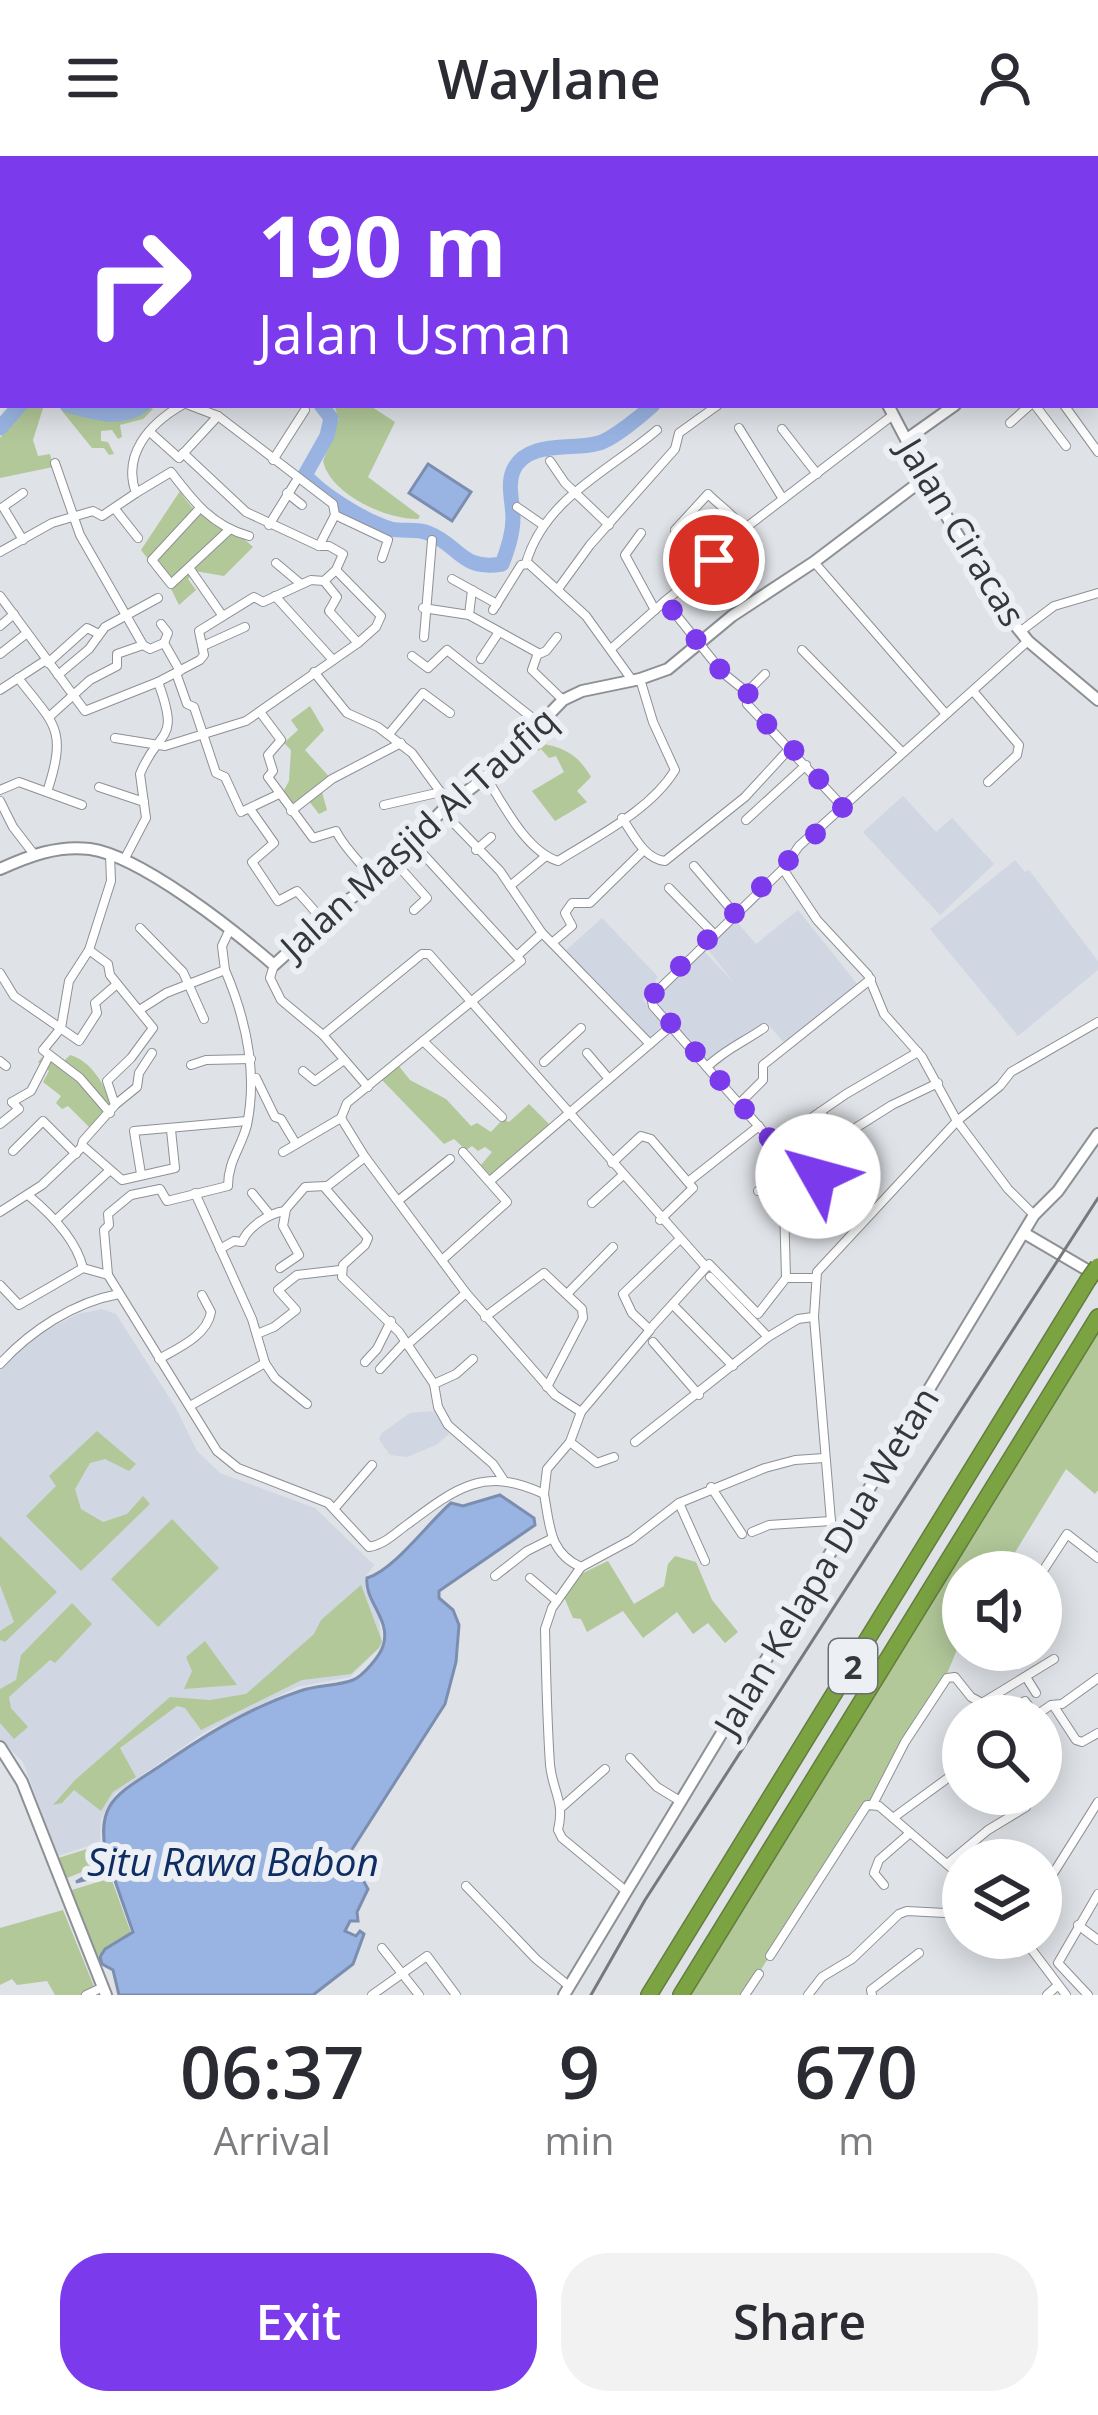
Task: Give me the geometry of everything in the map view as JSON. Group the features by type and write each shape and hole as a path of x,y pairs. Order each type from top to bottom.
{"highway":[{"name":"2","path":"649,1995 1095,1274"},
{"name":"2","path":"681,1995 1098,1317"},
{"path":"692,1995 709,1949"}],"street":[{"path":"136,493 131,458 151,433 181,408"},
{"path":"194,408 218,416 333,504 335,514 319,546"},
{"path":"558,589 675,449 679,433 714,408"},
{"path":"907,439 951,408"},
{"path":"1010,423 1028,408"},
{"path":"1034,408 1066,446"},
{"path":"1068,408 1096,444"},
{"path":"273,460 305,410"},
{"path":"612,648 704,571 744,529 890,410"},
{"name":"Jalan Ciracas","path":"890,410 982,576 1024,637 1098,700"},
{"path":"151,433 178,458 218,416"},
{"path":"739,428 783,499"},
{"path":"782,429 817,474"},
{"path":"452,579 495,607 526,563 543,525 574,493 657,430"},
{"path":"0,596 88,710 202,658 199,631 222,615 254,597 263,602 301,584 324,581 336,570 344,554 246,512 183,453"},
{"path":"550,461 574,493 608,525"},
{"path":"55,463 84,543 143,645 150,649 164,643 168,633 161,624"},
{"path":"0,552 52,523 93,511 102,516 170,471 200,508 229,530 249,536"},
{"path":"269,525 298,478"},
{"name":"Jalan Masjid Al Taufiq","path":"274,965 486,777 563,700 597,686 668,669 925,478"},
{"path":"22,493 3,507 23,540"},
{"path":"286,494 302,506"},
{"path":"675,530 706,494 727,507 744,529"},
{"path":"517,507 543,525"},
{"path":"200,508 152,560 172,585 229,530"},
{"path":"115,509 138,538"},
{"path":"335,514 388,540 382,558"},
{"path":"641,533 625,555 655,610"},
{"path":"424,637 432,540"},
{"path":"814,562 945,713"},
{"path":"276,563 301,584"},
{"path":"486,777 516,825 558,862 658,793 675,770 636,680 558,589 526,563"},
{"path":"190,569 222,615"},
{"path":"115,738 142,745 206,735 260,712 358,643 381,616 336,570"},
{"path":"324,581 337,597 328,609 358,643"},
{"path":"469,615 472,590"},
{"path":"804,1177 653,1006 652,994 783,869 799,846 973,691 1054,606 1098,593"},
{"path":"275,596 332,660"},
{"path":"97,633 158,598"},
{"path":"665,601 723,673 748,693 750,708 843,807"},
{"path":"423,608 469,615 539,654"},
{"path":"0,626 14,614"},
{"path":"202,646 245,627"},
{"path":"0,690 47,661 87,628 97,633"},
{"path":"481,659 500,632"},
{"path":"0,654 27,633"},
{"path":"58,675 88,650 97,633"},
{"path":"557,637 539,654 532,670 563,700"},
{"path":"164,643 187,705 194,707 206,735 216,774 225,777 241,812 278,794"},
{"path":"49,717 90,680 117,666 117,654 143,645"},
{"path":"412,656 427,668 447,650 539,724"},
{"path":"802,650 902,752"},
{"path":"314,672 347,713 401,743 542,933 650,1044"},
{"path":"748,693 765,674"},
{"path":"18,678 56,728 58,745 48,789"},
{"path":"123,861 144,824 140,774 162,744 169,717 158,682"},
{"path":"973,691 1019,745 1017,755 988,782"},
{"path":"388,734 423,693 450,713"},
{"path":"250,809 274,843 251,864 278,901 297,892 321,918 371,881 336,831 315,839 278,794 268,777 273,771 268,755 281,740 260,712"},
{"path":"291,812 332,779 401,743"},
{"path":"622,818 644,850 661,862 746,797 791,747"},
{"path":"746,820 806,765"},
{"path":"0,790 16,782 48,789 82,805"},
{"path":"99,787 144,802"},
{"path":"384,806 441,791"},
{"path":"0,801 33,853"},
{"path":"476,850 491,836"},
{"path":"283,1152 340,1118 344,1107 519,965 518,955 411,841"},
{"path":"0,869 33,853 82,849 123,861 230,929 274,965 270,978 281,1000 323,1035 368,1087"},
{"path":"553,943 572,926 565,913 572,903 590,903 644,850"},
{"path":"110,855 111,881 89,950 69,981 61,1028 44,1048 113,1109"},
{"path":"511,886 546,856"},
{"path":"394,861 427,898 414,910"},
{"path":"694,866 736,915"},
{"path":"783,869 808,902 810,912 871,979 888,1021 918,1052 957,1121 1008,1189 1034,1215"},
{"path":"669,888 715,935"},
{"path":"140,928 183,972 204,1019"},
{"path":"153,1171 167,1201 228,1186 228,1166 247,1121 251,1059 246,1027 225,970 222,946 230,929"},
{"path":"518,955 542,933"},
{"path":"89,950 108,964 110,975 153,1028 107,1081 113,1109"},
{"path":"323,1035 425,953 447,971 660,1220 768,1337"},
{"path":"140,1010 225,970"},
{"path":"0,973 11,993 81,1040 97,1013 94,1003 117,984"},
{"path":"740,1103 763,1080 763,1065 871,979"},
{"path":"0,1005 11,993"},
{"path":"833,1545 814,1317 815,1278 824,1262 957,1121 1016,1068 1098,1022"},
{"path":"490,1181 670,1026"},
{"path":"544,1062 581,1028"},
{"path":"707,1066 723,1051 736,1048 764,1028"},
{"path":"423,1041 502,1117"},
{"path":"775,1143 918,1052"},
{"path":"0,1212 28,1195 80,1150 83,1141 136,1087 139,1072 152,1053"},
{"path":"587,1053 609,1079"},
{"path":"13,1102 31,1091 49,1056"},
{"path":"191,1066 206,1060 251,1059"},
{"path":"303,1071 315,1082 345,1060"},
{"path":"256,1078 275,1117 296,1144"},
{"path":"820,1112 837,1132 846,1134 938,1083"},
{"path":"0,1092 19,1109 0,1124"},
{"path":"340,1118 466,1293 547,1387 581,1412"},
{"path":"14,1151 43,1120 122,1180 175,1168 171,1130"},
{"path":"141,1174 133,1131 247,1121"},
{"path":"688,1182 760,1126"},
{"name":"Jalan Kelapa Dua Wetan","path":"566,1991 1034,1215 1058,1191 1098,1133"},
{"path":"612,1163 645,1135 688,1182 693,1188 660,1220"},
{"path":"442,1259 506,1204 463,1152"},
{"path":"816,1155 833,1178"},
{"path":"280,1268 299,1255 283,1226 285,1211 305,1187 326,1186 365,1157"},
{"path":"399,1200 450,1160"},
{"path":"758,1191 791,1163"},
{"path":"581,1567 563,1556 551,1539 544,1494 547,1469 570,1442 581,1412 650,1330 708,1272 709,1264 758,1314 786,1278 784,1205 804,1177 827,1168"},
{"path":"56,1220 110,1171"},
{"path":"592,1203 623,1174"},
{"path":"257,1334 274,1328 296,1310 279,1293 287,1282 313,1270 340,1270 368,1238 326,1186"},
{"path":"160,1190 131,1195 108,1214 109,1225 104,1230 108,1275 230,1464 335,1508 366,1545 375,1548 468,1486 503,1479 544,1494"},
{"path":"195,1193 266,1363 275,1378 307,1404"},
{"path":"252,1193 270,1215"},
{"path":"28,1195 56,1220 83,1268"},
{"path":"220,1249 243,1241 245,1234 270,1215 285,1211"},
{"path":"1024,1233 1095,1274"},
{"path":"650,1330 622,1297 680,1239"},
{"path":"567,1294 613,1247"},
{"path":"0,1285 19,1305 83,1268 108,1275"},
{"path":"340,1270 391,1321 434,1384 438,1407 448,1425 494,1464 503,1479"},
{"path":"485,1316 542,1274 567,1294 584,1315 547,1387"},
{"path":"786,1278 815,1278"},
{"path":"380,1370 466,1293"},
{"path":"0,1364 17,1346 85,1304 119,1294"},
{"path":"159,1359 209,1324 211,1312 202,1295"},
{"path":"676,1308 733,1366"},
{"path":"635,1442 768,1337 798,1319 814,1317"},
{"path":"364,1361 377,1349 391,1321"},
{"path":"653,1342 699,1395"},
{"path":"0,1351 17,1346"},
{"path":"434,1384 473,1359"},
{"path":"190,1406 266,1363"},
{"path":"570,1442 597,1462 614,1457"},
{"path":"627,1892 558,1830 563,1806 551,1775 548,1614 581,1567 631,1540 679,1503 711,1487 795,1460 824,1458"},
{"path":"335,1508 372,1465"},
{"path":"711,1487 747,1533 769,1525 831,1521"},
{"path":"679,1503 705,1561"},
{"path":"1056,1551 1067,1534 1098,1558"},
{"path":"495,1576 526,1551 551,1539"},
{"path":"1087,1547 1098,1540"},
{"path":"530,1578 557,1601"},
{"path":"770,1956 855,1819 873,1804 905,1742 947,1678 955,1677 982,1703 1035,1671"},
{"path":"1026,1677 1036,1693"},
{"path":"1062,1704 1098,1678"},
{"path":"1062,1719 1076,1740 1088,1741 1098,1733"},
{"path":"0,1747 16,1770 104,1991 86,1995"},
{"path":"630,1758 657,1787 682,1802"},
{"path":"563,1806 604,1768"},
{"path":"0,1778 16,1770"},
{"path":"893,1818 942,1782"},
{"path":"1062,1859 1098,1802"},
{"path":"873,1804 942,1860"},
{"path":"977,1839 1013,1815"},
{"path":"884,1885 874,1873 878,1863 910,1833"},
{"path":"466,1886 566,1991"},
{"path":"1088,1995 1064,1972 1059,1959 1098,1894"},
{"path":"808,1995 822,1977 852,1959 899,1914 942,1914"},
{"path":"1078,1925 1098,1940"},
{"path":"382,1948 418,1995"},
{"path":"872,1995 872,1990 919,1953"},
{"path":"372,1995 427,1956 456,1995"},
{"path":"1038,1959 1066,1995"},
{"path":"745,1995 759,1974"},
{"path":"1047,1995 1057,1986"}],"shaded area":[{"path":"903,796 936,832 952,818 994,864 940,915 863,832"},
{"path":"1015,860 1025,872 1029,870 1098,961 1098,970 1018,1036 930,929"},
{"path":"798,910 858,985 785,1044 766,1022 713,1070 653,1003 656,989 700,947 734,983 706,947 737,922 756,944"},
{"path":"602,918 658,977 643,1000 663,1024 647,1041 562,954"},
{"path":"102,1309 116,1314 176,1408 197,1451 220,1473 315,1508 374,1565 365,1578 365,1588 379,1618 382,1645 350,1677 297,1687 203,1733 115,1794 101,1819 100,1842 58,1856 23,1762 0,1739 0,1368 31,1338 78,1314"},
{"path":"434,1411 449,1434 407,1457 390,1455 379,1439 382,1433 410,1413"}],"green space":[{"path":"23,408 43,408 33,440 38,456 50,454 53,467 0,478 0,438"},
{"path":"62,408 125,418 141,408 153,409 143,419 120,425 122,437 118,439 112,430 101,431 101,441 108,442 114,454 109,455 104,448 92,448"},
{"path":"335,408 374,408 395,422 368,477 418,519 362,503 336,484 323,461 339,419"},
{"path":"180,491 206,518 253,547 224,576 195,571 188,579 196,590 179,605 141,550"},
{"path":"310,706 324,730 305,750 333,781 322,792 327,810 319,814 309,801 294,811 281,796 289,781 291,750 284,743 298,730 291,720"},
{"path":"532,741 567,752 591,777 577,791 587,802 555,821 532,791 564,772 556,756 549,758 541,749 523,760 519,754"},
{"path":"46,1053 63,1062 70,1055 78,1058 101,1082 112,1107 91,1129 68,1106 62,1109 56,1103 61,1096 43,1082 49,1071 38,1062"},
{"path":"398,1065 410,1080 446,1099 471,1126 477,1123 491,1132 529,1104 553,1128 493,1178 481,1165 492,1152 472,1146 466,1150 454,1139 444,1144 380,1078"},
{"path":"1098,1317 1098,1490 1095,1494 1066,1469 1016,1551 954,1551"},
{"path":"97,1431 136,1464 129,1471 105,1459 90,1463 75,1489 81,1509 103,1522 127,1514 143,1496 150,1504 81,1571 26,1516 56,1486 49,1476"},
{"path":"172,1519 219,1568 158,1627 111,1579"},
{"path":"0,1536 57,1592 5,1642 0,1640 0,1631 14,1622 0,1585"},
{"path":"675,1556 696,1562 712,1600 738,1632 725,1643 708,1623 693,1634 677,1612 643,1638 623,1611 587,1632 581,1619 573,1618 564,1597 583,1573 608,1561 634,1604 664,1586 668,1564"},
{"path":"942,1570 942,1671 948,1671 873,1804 862,1809 745,1995 692,1995 709,1949"},
{"path":"361,1585 382,1641 351,1674 302,1680 201,1730 185,1708 177,1706 120,1748 136,1777 113,1792 101,1811 74,1790 62,1803 53,1805 170,1697 210,1700 246,1694"},
{"path":"72,1603 92,1624 55,1663 50,1660 9,1697 11,1708 28,1727 14,1739 0,1723 0,1689 16,1680 21,1655"},
{"path":"205,1641 237,1685 184,1689 192,1671 186,1657"},
{"path":"100,1845 107,1862 67,1878 72,1890 111,1878 131,1933 95,1958 55,1859"},
{"path":"63,1910 95,1989 87,1995 55,1995 47,1981 17,1985 12,1979 0,1985 0,1928"}],"water":[{"path":"428,464 471,492 452,521 409,493"},
{"name":"Situ Rawa Babon","path":"500,1495 534,1518 535,1525 439,1591 459,1625 456,1662 445,1704 351,1851 368,1889 357,1912 358,1921 350,1921 345,1931 364,1934 353,1964 313,1995 119,1995 113,1970 100,1957 133,1932 114,1878 109,1874 76,1882 108,1863 104,1826 113,1802 179,1753 246,1714 300,1691 347,1682 361,1674 378,1655 385,1637 367,1578 399,1556 451,1503 463,1506"}],"waterway":[{"path":"0,428 17,408"},
{"path":"78,408 115,414 138,408"},
{"path":"323,408 331,418 327,436 305,475 312,482 369,520 391,529 428,533 469,560 488,565 502,564 508,547 513,518 510,482 519,461 539,450 605,441 649,408"}],"tram line":[{"path":"591,1995 645,1900 1098,1198"}],"route":[{"path":"714,560 665,601 723,673 748,693 750,708 843,807 799,846 783,869 651,1000 801,1175 808,1180 818,1176"}]}
